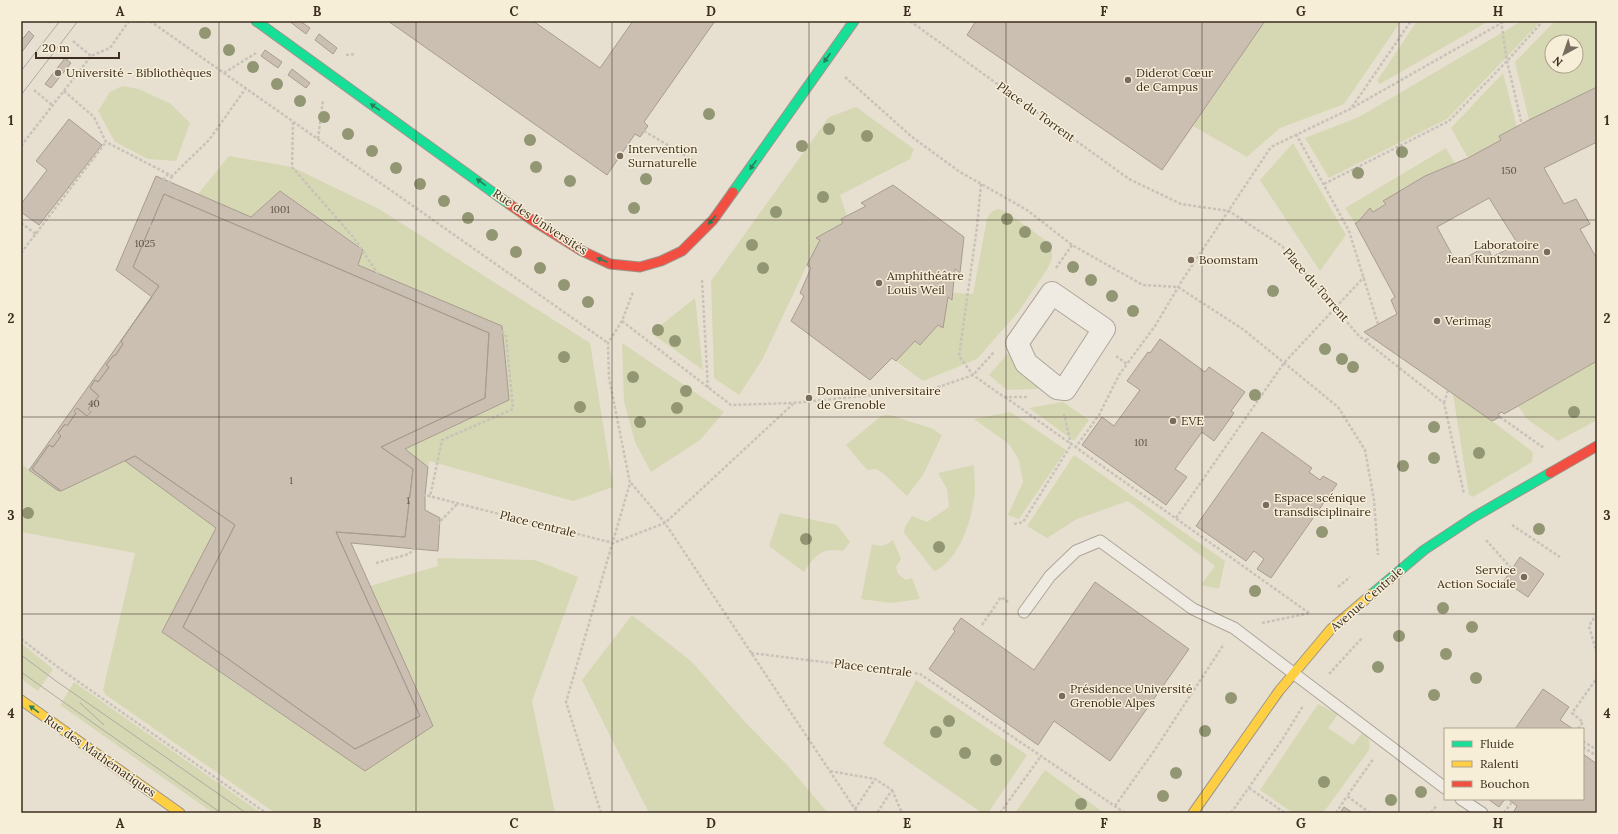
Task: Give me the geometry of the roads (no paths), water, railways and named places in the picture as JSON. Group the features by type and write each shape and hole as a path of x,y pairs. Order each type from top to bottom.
{"street":[{"name":"Rue des Universités","path":"256,21 526,215 555,234 582,251 610,264 640,267 661,261 682,251 713,220 849,23"},
{"name":"Avenue Centrale","path":"1193,813 1279,691 1331,629 1424,550 1474,517 1597,446"},
{"name":"Rue des Mathématiques","path":"21,700 180,813"}],"lane":[{"path":"1024,612 1050,576 1076,551 1100,541 1193,609 1234,628 1444,787"},
{"path":"1462,800 1482,813"}],"tram line":[{"path":"21,71 60,21"},
{"path":"21,95 78,21"},
{"path":"21,655 246,813"},
{"path":"21,672 221,813"},
{"path":"80,703 104,725"}],"place":[{"name":"Université - Bibliothèques","path":"58,73"},
{"name":"Diderot Cœur de Campus","path":"1128,80"},
{"name":"Intervention Surnaturelle","path":"620,156"},
{"name":"Laboratoire Jean Kuntzmann","path":"1547,252"},
{"name":"Boomstam","path":"1191,260"},
{"name":"Amphithéâtre Louis Weil","path":"879,283"},
{"name":"Verimag","path":"1437,321"},
{"name":"Domaine universitaire de Grenoble","path":"809,398"},
{"name":"EVE","path":"1173,421"},
{"name":"Espace scénique transdisciplinaire","path":"1266,505"},
{"name":"Service Action Sociale","path":"1524,577"},
{"name":"Présidence Université Grenoble Alpes","path":"1062,696"}]}
